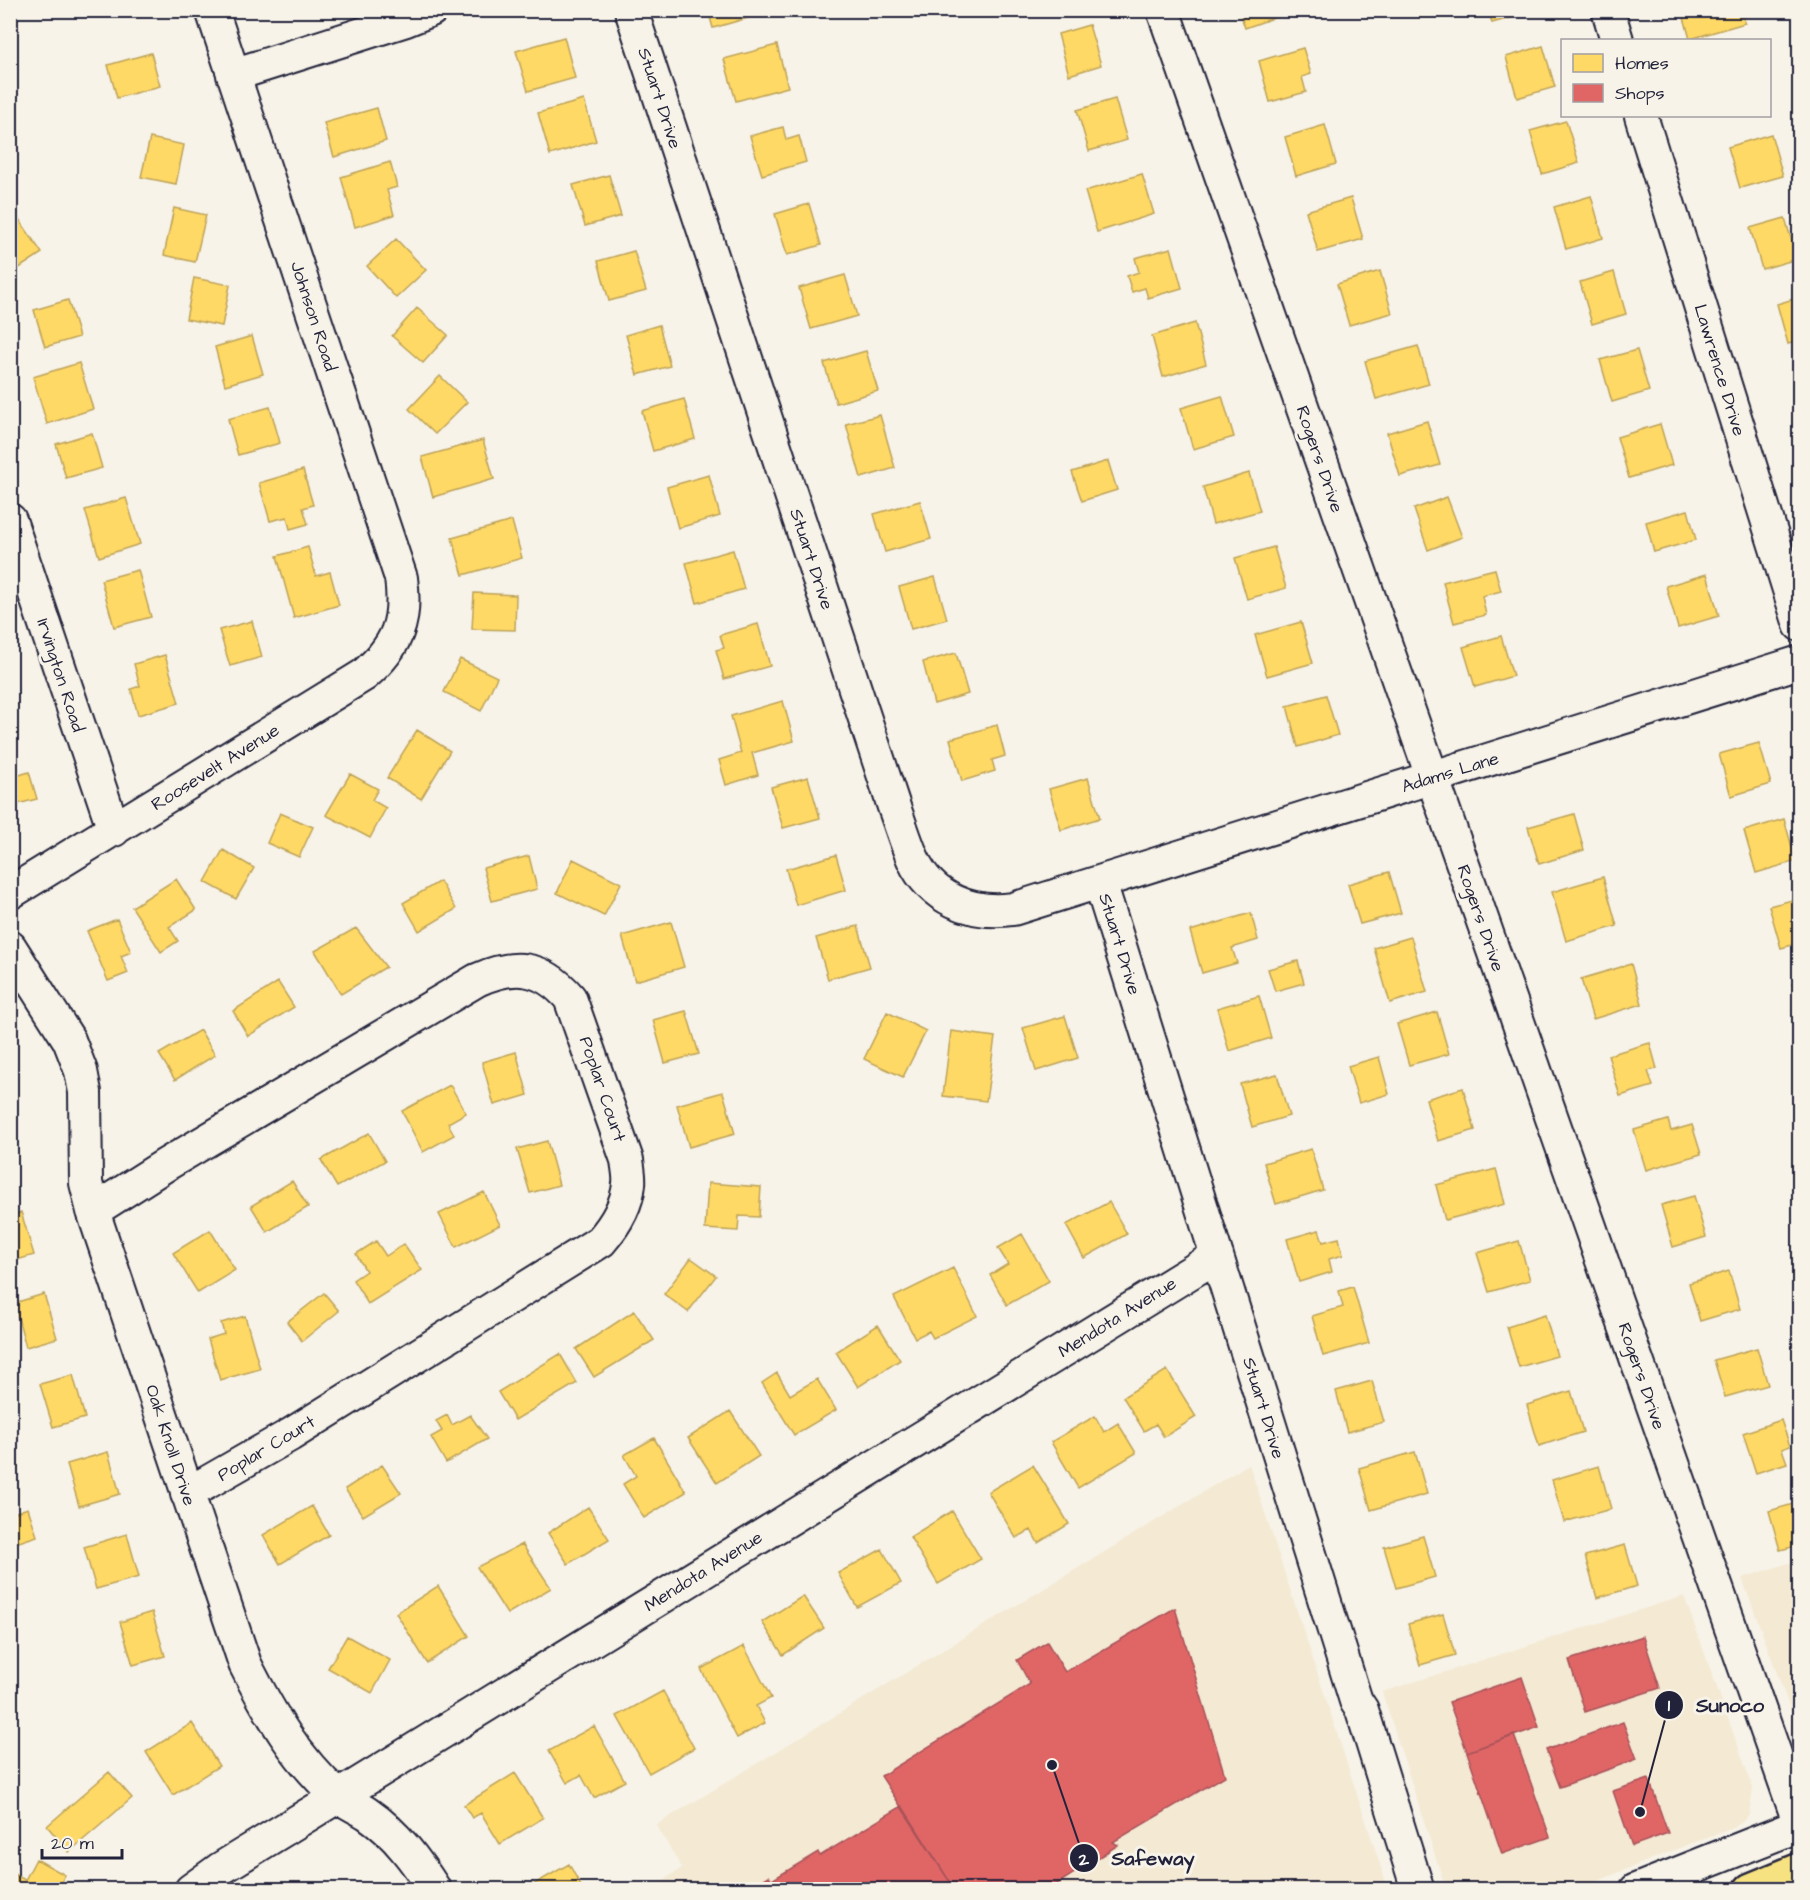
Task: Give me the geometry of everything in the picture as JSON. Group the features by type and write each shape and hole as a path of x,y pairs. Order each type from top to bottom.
{"main road":[{"path":"1751,1890 1800,1870"}],"street":[{"name":"Johnson Road","path":"212,10 401,578 403,597 400,623"},
{"path":"234,75 406,21 431,10"},
{"name":"Stuart Drive","path":"631,10 913,860 929,883 945,897 968,907 996,911 1013,909 1100,882 1356,1701 1362,1710 1418,1890"},
{"name":"Rogers Drive","path":"1163,10 1800,1825"},
{"path":"1608,10 1617,39"},
{"name":"Lawrence Drive","path":"1641,117 1800,625"},
{"name":"Irvington Road","path":"10,520 114,830"},
{"name":"Roosevelt Avenue","path":"10,893 364,675 382,660 395,639 400,623"},
{"name":"Adams Lane","path":"1100,882 1800,662"},
{"name":"Oak Knoll Drive","path":"10,947 69,1040 81,1071 86,1092 86,1183 93,1211 187,1494 250,1674 269,1712 300,1756 338,1796 369,1815 398,1840 435,1890"},
{"name":"Poplar Court","path":"93,1211 167,1164 477,980 493,973 510,970 529,970 545,976 559,985 570,998 627,1160 629,1185 611,1230 601,1241 290,1435 187,1494"},
{"name":"Mendota Avenue","path":"191,1890 220,1869 338,1796 1216,1256"},
{"path":"1636,1890 1800,1825"}],"shaded area":[{"path":"1249,1464 1388,1889 649,1890 682,1868 656,1825"},
{"path":"1800,1560 1799,1733 1742,1578"},
{"path":"1684,1596 1753,1788 1749,1815 1740,1824 1577,1889 1446,1889 1382,1692"}],"building: Homes":[{"path":"708,10 753,10 755,16 713,28"},
{"path":"1239,10 1281,10 1282,15 1245,28"},
{"path":"1488,10 1531,10 1532,12 1492,23"},
{"path":"1682,10 1741,10 1745,23 1690,39"},
{"path":"1089,25 1101,65 1069,75 1058,34"},
{"path":"564,37 575,78 528,91 516,51"},
{"path":"777,45 788,87 736,101 724,59"},
{"path":"1543,46 1555,87 1517,98 1506,57"},
{"path":"1303,48 1311,74 1302,77 1306,92 1270,102 1259,61"},
{"path":"151,53 160,86 117,98 108,65"},
{"path":"1115,99 1127,140 1089,151 1077,110"},
{"path":"584,100 596,141 550,155 538,113"},
{"path":"377,108 386,141 334,157 324,123"},
{"path":"1566,121 1579,163 1542,174 1530,131"},
{"path":"1325,125 1336,164 1296,176 1285,137"},
{"path":"783,127 786,140 799,136 806,162 762,175 750,136"},
{"path":"1771,134 1783,176 1740,188 1728,147"},
{"path":"150,138 184,145 176,184 141,177"},
{"path":"390,162 397,187 387,190 394,215 355,227 341,177"},
{"path":"1142,174 1154,214 1097,232 1085,191"},
{"path":"609,175 621,216 585,226 573,185"},
{"path":"1591,196 1603,238 1566,249 1554,207"},
{"path":"1351,198 1363,239 1318,252 1306,211"},
{"path":"809,204 821,245 787,255 775,214"},
{"path":"174,208 206,215 195,262 164,255"},
{"path":"12,209 42,253 10,274 10,210"},
{"path":"1785,218 1797,259 1762,269 1750,228"},
{"path":"396,239 426,270 396,298 367,266"},
{"path":"1171,248 1182,288 1148,298 1145,288 1132,292 1127,276 1139,272 1135,258"},
{"path":"634,251 646,291 609,301 598,261"},
{"path":"1380,271 1392,313 1349,325 1337,284"},
{"path":"1614,272 1626,314 1592,324 1580,282"},
{"path":"845,275 857,316 811,329 799,288"},
{"path":"194,278 230,285 222,326 186,319"},
{"path":"1800,297 1800,341 1788,344 1777,304"},
{"path":"68,300 79,337 45,347 34,310"},
{"path":"417,308 448,335 423,363 392,336"},
{"path":"1195,323 1206,364 1163,377 1152,336"},
{"path":"659,325 670,366 637,375 626,335"},
{"path":"252,336 263,374 225,385 215,347"},
{"path":"1418,346 1429,384 1376,399 1365,361"},
{"path":"1637,350 1649,391 1612,402 1600,360"},
{"path":"866,351 878,391 836,403 824,363"},
{"path":"79,363 93,409 47,424 33,377"},
{"path":"440,376 467,402 435,434 409,409"},
{"path":"1222,396 1234,437 1193,449 1181,408"},
{"path":"684,399 695,439 653,451 642,411"},
{"path":"270,407 280,443 238,455 228,419"},
{"path":"880,415 895,468 861,478 846,424"},
{"path":"1427,421 1440,465 1400,476 1387,433"},
{"path":"1660,424 1672,465 1629,478 1617,437"},
{"path":"92,433 102,468 66,478 56,444"},
{"path":"483,440 494,479 433,497 422,457"},
{"path":"1108,461 1117,490 1082,501 1072,472"},
{"path":"303,470 313,505 303,508 308,524 290,529 287,517 270,521 259,483"},
{"path":"1249,473 1260,511 1213,524 1203,487"},
{"path":"709,475 720,516 678,528 667,487"},
{"path":"1447,497 1462,537 1428,550 1414,509"},
{"path":"126,498 140,544 99,557 85,510"},
{"path":"920,501 931,539 885,552 874,514"},
{"path":"1688,510 1696,540 1654,552 1646,522"},
{"path":"512,521 522,558 463,575 452,538"},
{"path":"308,547 316,576 330,572 339,605 294,618 277,556"},
{"path":"1274,547 1286,588 1247,599 1235,558"},
{"path":"733,550 744,589 697,603 686,563"},
{"path":"1495,569 1501,591 1482,596 1486,615 1454,623 1443,582"},
{"path":"138,570 151,617 114,627 101,580"},
{"path":"1707,574 1719,616 1678,628 1666,586"},
{"path":"935,577 947,619 911,629 899,587"},
{"path":"474,593 516,595 515,630 472,629"},
{"path":"252,621 262,657 230,666 219,630"},
{"path":"1301,622 1313,663 1267,676 1255,635"},
{"path":"758,624 770,666 724,679 716,650 724,648 720,635"},
{"path":"1501,636 1513,676 1475,687 1463,647"},
{"path":"956,653 968,694 934,704 923,662"},
{"path":"165,655 179,703 138,715 131,689 140,686 134,664"},
{"path":"460,659 497,677 481,711 444,692"},
{"path":"1326,695 1338,735 1298,747 1287,706"},
{"path":"783,701 794,741 752,753 758,775 726,785 719,760 741,753 731,716"},
{"path":"997,725 1005,756 992,760 995,771 962,781 950,739"},
{"path":"417,730 450,751 421,799 387,778"},
{"path":"1759,743 1771,784 1731,796 1719,754"},
{"path":"12,748 19,775 29,772 37,799 10,806"},
{"path":"350,774 378,789 372,800 386,808 370,838 326,815"},
{"path":"808,777 820,818 783,828 771,787"},
{"path":"1088,778 1100,818 1061,830 1049,789"},
{"path":"280,813 313,827 299,857 267,843"},
{"path":"1574,814 1584,850 1539,864 1528,827"},
{"path":"1784,819 1796,861 1756,873 1744,831"},
{"path":"223,850 254,868 236,899 205,882"},
{"path":"836,855 846,890 796,905 786,869"},
{"path":"529,856 537,889 492,901 483,868"},
{"path":"573,859 621,883 604,916 557,893"},
{"path":"1389,872 1401,913 1360,924 1348,884"},
{"path":"1603,877 1617,926 1566,941 1552,892"},
{"path":"176,879 196,910 169,927 178,941 161,952 132,907"},
{"path":"440,881 456,909 419,931 403,903"},
{"path":"1800,898 1800,943 1781,948 1769,906"},
{"path":"1251,913 1258,940 1232,948 1237,963 1202,973 1190,931"},
{"path":"117,919 131,952 121,956 128,973 108,981 87,931"},
{"path":"671,922 684,967 635,981 622,936"},
{"path":"858,926 870,967 828,979 816,938"},
{"path":"356,928 386,967 341,994 315,951"},
{"path":"1411,937 1427,992 1390,1003 1374,948"},
{"path":"1298,961 1304,983 1275,991 1268,969"},
{"path":"1631,964 1642,1004 1593,1019 1581,979"},
{"path":"278,982 294,1007 248,1036 233,1011"},
{"path":"1800,982 1800,1010 1792,984"},
{"path":"1259,996 1271,1038 1229,1051 1217,1008"},
{"path":"686,1011 699,1054 665,1063 653,1020"},
{"path":"887,1012 926,1031 903,1077 864,1059"},
{"path":"1437,1012 1449,1054 1409,1065 1397,1024"},
{"path":"1065,1016 1078,1058 1036,1071 1023,1028"},
{"path":"200,1030 215,1055 175,1080 159,1054"},
{"path":"951,1031 995,1037 986,1101 943,1096"},
{"path":"1650,1043 1657,1069 1648,1071 1653,1086 1620,1096 1608,1055"},
{"path":"516,1052 528,1095 494,1105 482,1062"},
{"path":"1379,1057 1389,1094 1359,1103 1348,1066"},
{"path":"1277,1074 1289,1116 1252,1127 1240,1084"},
{"path":"450,1085 466,1113 448,1123 454,1135 423,1152 402,1111"},
{"path":"1463,1088 1475,1130 1438,1141 1426,1099"},
{"path":"723,1092 735,1134 689,1147 677,1105"},
{"path":"1668,1120 1671,1131 1692,1125 1701,1154 1646,1170 1634,1130"},
{"path":"369,1133 385,1161 337,1187 321,1160"},
{"path":"547,1141 559,1185 530,1193 517,1149"},
{"path":"1311,1149 1323,1190 1276,1204 1264,1163"},
{"path":"1496,1169 1505,1204 1445,1220 1436,1185"},
{"path":"292,1181 308,1207 267,1232 251,1206"},
{"path":"708,1183 761,1187 759,1217 739,1216 738,1231 705,1229"},
{"path":"484,1192 500,1225 456,1247 439,1214"},
{"path":"1694,1196 1706,1237 1673,1247 1661,1205"},
{"path":"1109,1202 1127,1234 1084,1258 1066,1225"},
{"path":"21,1212 34,1255 10,1262 10,1216"},
{"path":"210,1230 235,1270 198,1293 173,1253"},
{"path":"1319,1230 1323,1242 1339,1238 1343,1255 1329,1259 1332,1272 1299,1282 1287,1239"},
{"path":"1022,1234 1049,1281 1007,1305 990,1275 1008,1264 998,1248"},
{"path":"376,1241 386,1256 404,1244 422,1270 368,1304 353,1280 366,1271 356,1254"},
{"path":"1519,1241 1530,1280 1489,1292 1477,1253"},
{"path":"691,1258 716,1276 688,1312 664,1294"},
{"path":"953,1268 977,1316 933,1338 929,1331 915,1338 894,1297"},
{"path":"1729,1271 1740,1309 1700,1321 1689,1283"},
{"path":"1353,1287 1369,1343 1323,1356 1312,1316 1343,1307 1339,1291"},
{"path":"324,1293 339,1311 302,1341 287,1322"},
{"path":"44,1294 57,1338 26,1347 14,1303"},
{"path":"634,1311 654,1340 594,1377 576,1349"},
{"path":"1545,1315 1557,1356 1519,1367 1507,1327"},
{"path":"245,1316 260,1369 220,1380 208,1339 224,1334 221,1323"},
{"path":"878,1325 900,1360 858,1387 836,1352"},
{"path":"1757,1348 1768,1385 1725,1397 1714,1360"},
{"path":"560,1354 577,1383 515,1420 498,1392"},
{"path":"1167,1370 1196,1417 1164,1437 1156,1424 1144,1431 1123,1397"},
{"path":"777,1373 790,1395 817,1379 836,1410 794,1435 762,1383"},
{"path":"73,1375 85,1418 53,1427 40,1384"},
{"path":"1372,1381 1384,1422 1347,1432 1336,1391"},
{"path":"1571,1391 1583,1432 1539,1446 1527,1405"},
{"path":"730,1411 759,1456 717,1483 688,1438"},
{"path":"447,1415 452,1425 470,1415 487,1439 446,1463 431,1437 442,1431 436,1421"},
{"path":"1095,1416 1104,1432 1118,1423 1136,1453 1078,1488 1051,1442"},
{"path":"1781,1420 1790,1446 1782,1449 1787,1463 1756,1473 1743,1433"},
{"path":"654,1438 686,1492 644,1518 623,1484 636,1476 624,1455"},
{"path":"108,1452 120,1494 79,1506 67,1464"},
{"path":"1415,1452 1427,1494 1371,1510 1359,1468"},
{"path":"382,1465 401,1493 363,1516 345,1489"},
{"path":"1033,1465 1069,1524 1038,1543 1031,1530 1016,1538 988,1492"},
{"path":"1599,1466 1611,1509 1564,1522 1552,1480"},
{"path":"1800,1502 1800,1545 1780,1550 1769,1511"},
{"path":"312,1506 329,1535 280,1564 263,1535"},
{"path":"588,1507 609,1539 568,1564 548,1533"},
{"path":"28,1508 37,1536 10,1545 10,1514"},
{"path":"952,1511 981,1559 938,1584 910,1537"},
{"path":"127,1534 139,1577 96,1589 84,1547"},
{"path":"1423,1536 1435,1577 1396,1588 1384,1547"},
{"path":"522,1544 551,1588 507,1614 477,1567"},
{"path":"1625,1545 1637,1586 1597,1598 1585,1556"},
{"path":"882,1549 901,1583 857,1607 838,1573"},
{"path":"438,1586 469,1636 427,1663 396,1613"},
{"path":"803,1596 824,1628 783,1655 762,1622"},
{"path":"152,1612 165,1656 133,1665 120,1622"},
{"path":"1443,1614 1455,1655 1420,1665 1408,1624"},
{"path":"347,1636 390,1660 372,1693 328,1668"},
{"path":"744,1646 771,1698 756,1706 765,1723 737,1738 701,1669"},
{"path":"663,1691 694,1748 649,1773 617,1716"},
{"path":"192,1723 219,1766 173,1795 146,1752"},
{"path":"594,1726 625,1781 594,1798 581,1775 567,1783 549,1751"},
{"path":"109,1772 132,1798 69,1852 47,1826"},
{"path":"515,1773 543,1818 500,1844 481,1813 472,1818 464,1805"},
{"path":"36,1859 65,1875 57,1890 10,1890 10,1872 25,1880"},
{"path":"569,1864 583,1890 524,1890"}],"building: Shops":[{"path":"1175,1608 1225,1776 1113,1842 1118,1845 1048,1890 955,1890 881,1776 1030,1684 1017,1660 1047,1642 1065,1672"},
{"path":"1643,1636 1660,1688 1585,1712 1569,1660"},
{"path":"1522,1677 1539,1727 1467,1752 1449,1702"},
{"path":"1623,1722 1637,1759 1560,1787 1546,1750"},
{"path":"1514,1735 1550,1837 1502,1854 1467,1752"},
{"path":"1649,1779 1668,1833 1632,1846 1613,1791"},
{"path":"902,1806 955,1890 750,1890 749,1888 769,1876 772,1880 818,1852 820,1856"}],"place":[{"name":"Safeway","path":"1052,1765"},
{"name":"Sunoco","path":"1640,1812"}]}
